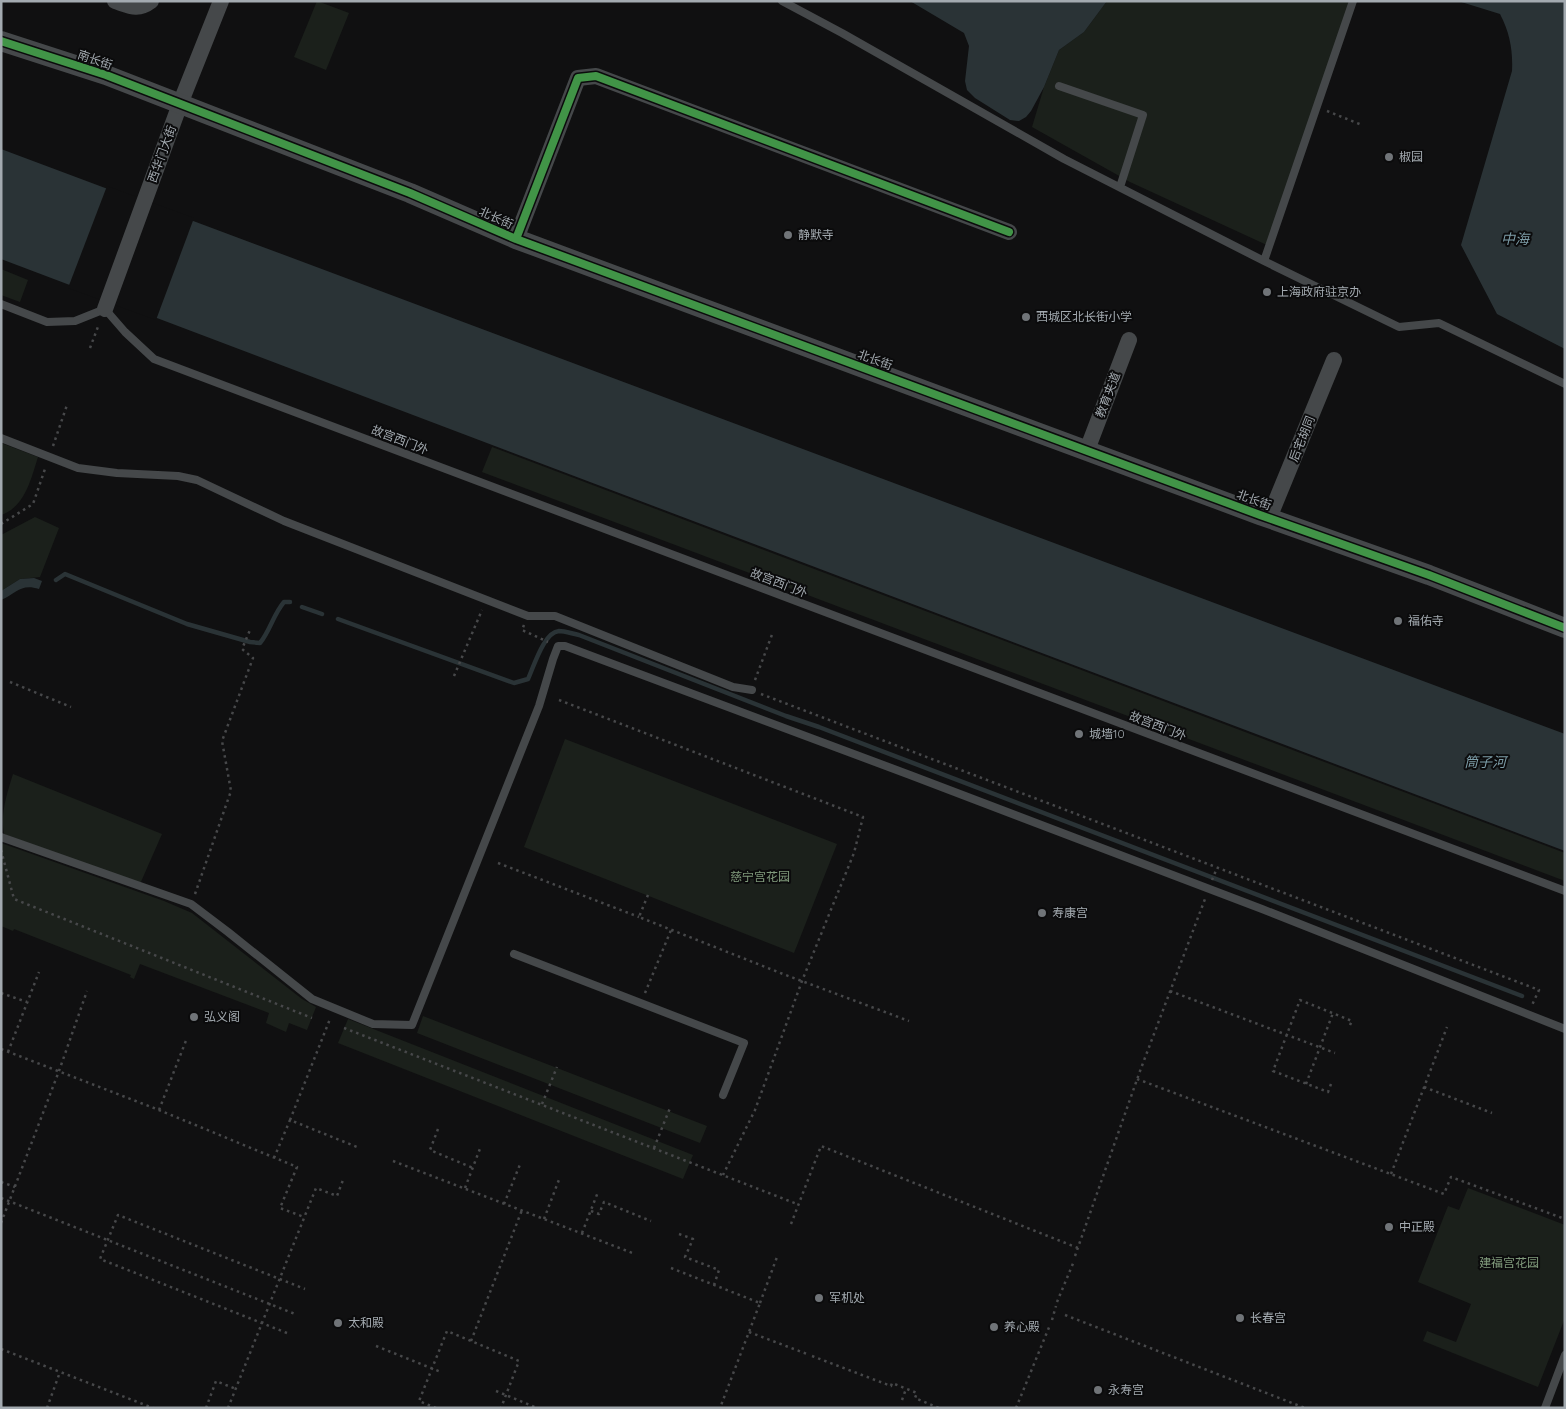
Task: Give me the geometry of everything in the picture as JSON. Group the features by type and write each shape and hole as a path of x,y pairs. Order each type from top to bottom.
{"street":[{"path":"115,1 134,8 144,6 151,1"},
{"name":"西华门大街","path":"105,309 180,104 221,1"},
{"name":"南长街","path":"1,41 106,75 180,104"},
{"path":"516,239 578,78 596,76 1009,232"},
{"name":"北长街","path":"180,104 410,193 516,239 1269,518 1429,575 1565,628"},
{"name":"教育夹道","path":"1087,450 1129,340"},
{"name":"后宅胡同","path":"1269,518 1334,360"}],"lane":[{"path":"782,1 1064,160 1264,261 1399,327 1439,323 1565,384"},
{"path":"1264,261 1353,1"},
{"path":"1059,86 1143,115 1120,187"},
{"path":"1,304 47,322 75,321 105,309"},
{"name":"故宫西门外","path":"105,309 125,332 154,359 1565,891"},
{"path":"1,438 78,468 117,473 178,476 197,480 284,521 528,616 555,616 733,687 752,690"},
{"path":"1,838 191,904 312,999 373,1024 412,1025 539,706 553,658 558,646 565,646 1210,886 1565,1029"},
{"path":"514,954 744,1043 724,1095"},
{"path":"1545,1408 1565,1355"}],"path":[{"path":"1316,107 1362,125"},
{"path":"90,348 105,309"},
{"path":"1,524 33,504 68,406"},
{"path":"454,676 486,599"},
{"path":"191,904 231,792 222,741 253,658 242,649 250,630"},
{"path":"773,632 752,690 1539,990 1527,1015"},
{"path":"528,633 558,646"},
{"path":"10,682 71,707"},
{"path":"559,700 863,817 854,853 802,981 755,1110 723,1175"},
{"path":"1,850 14,899 312,1018"},
{"path":"498,863 909,1021"},
{"path":"1076,1256 1137,1079 1217,868"},
{"path":"639,917 648,895"},
{"path":"640,1003 671,930"},
{"path":"8,1052 39,972"},
{"path":"1,1223 2,1216 59,1071 87,991"},
{"path":"1170,991 1335,1053"},
{"path":"1,993 27,1002"},
{"path":"1331,1084 1328,1092 1273,1071 1300,1000 1352,1020 1349,1027"},
{"path":"274,1158 333,1013"},
{"path":"1306,1084 1333,1013"},
{"path":"1391,1174 1447,1027"},
{"path":"344,1028 798,1204"},
{"path":"159,1110 187,1038"},
{"path":"1,1049 159,1110 297,1167 280,1208 304,1217"},
{"path":"542,1104 557,1067"},
{"path":"1137,1079 1444,1194 1451,1177 1565,1219"},
{"path":"1424,1087 1492,1113"},
{"path":"654,1148 670,1108"},
{"path":"290,1120 357,1147"},
{"path":"438,1129 430,1150 473,1168"},
{"path":"465,1188 481,1146"},
{"path":"791,1224 821,1146 1078,1248"},
{"path":"393,1161 635,1254"},
{"path":"504,1204 522,1162"},
{"path":"544,1219 560,1177"},
{"path":"228,1408 316,1188 337,1196 343,1180"},
{"path":"1,1182 15,1187"},
{"path":"582,1233 598,1192"},
{"path":"1,1198 294,1314"},
{"path":"590,1211 599,1214 604,1202 652,1221"},
{"path":"471,1341 522,1210"},
{"path":"287,1333 100,1259 118,1215 304,1289"},
{"path":"679,1234 692,1239 685,1257 720,1270 714,1285"},
{"path":"720,1408 777,1257"},
{"path":"1052,1320 1074,1261"},
{"path":"671,1268 760,1303"},
{"path":"1055,1311 1059,1313"},
{"path":"1065,1315 1305,1408"},
{"path":"1016,1408 1050,1325"},
{"path":"436,1408 419,1401 446,1331 519,1361 501,1408"},
{"path":"749,1332 807,1354"},
{"path":"376,1346 441,1372"},
{"path":"1,1349 153,1408"},
{"path":"812,1356 891,1386 892,1383 917,1393 915,1398 939,1408"},
{"path":"47,1408 60,1372"},
{"path":"206,1408 216,1381 236,1389"},
{"path":"902,1400 906,1389"},
{"path":"496,1391 537,1408"}],"green space":[{"path":"317,1 349,13 326,70 294,57"},
{"path":"1107,1 1352,1 1269,246 1130,182 1032,127 1044,87 1059,50 1084,32"},
{"path":"1,269 28,280 20,302 1,295"},
{"path":"1,443 38,457 30,483 21,499 16,506 1,515"},
{"path":"492,447 1565,853 1565,881 482,472"},
{"path":"35,517 59,528 40,577 20,579 1,591 1,535"},
{"name":"慈宁宫花园","path":"565,739 837,844 794,953 524,847"},
{"path":"13,774 162,834 140,884 4,834 6,796"},
{"path":"1,843 164,901 192,913 302,999 316,1007 307,1030 289,1023 286,1032 266,1023 269,1013 140,964 134,979 130,977 131,975 14,929 13,931 1,926"},
{"path":"423,1016 707,1126 700,1143 417,1033"},
{"path":"348,1019 693,1155 683,1179 338,1043"},
{"name":"建福宫花园","path":"1468,1188 1565,1225 1565,1318 1538,1387 1423,1341 1427,1331 1456,1342 1471,1304 1418,1282 1448,1206 1459,1210"}],"water":[{"path":"910,1 1107,1 1084,32 1059,50 1044,87 1031,111 1019,121 1010,120 975,98 967,90 965,81 969,46 964,33"},
{"name":"中海","path":"1458,1 1565,1 1565,349 1497,314 1461,245 1512,71 1512,64 1508,35 1500,14"},
{"name":"筒子河","path":"1,149 1565,734 1565,851 1,259"},
{"path":"34,578 42,581 39,589 33,587 23,588 1,600 1,591 20,579"}],"pier":[{"path":"107,186 194,218 156,320 68,288"}],"waterway":[{"path":"56,580 65,574 187,624 250,642 260,643 280,607 284,602 290,602"},
{"path":"302,607 322,614"},
{"path":"338,619 514,683 528,679 540,650 554,633 561,631 579,635 786,716 1522,996"}],"cycle path":[{"path":"1,41 106,75 410,193 516,239 1260,515 1429,575 1565,628"},
{"path":"516,239 578,78 596,76 1009,232"}],"place":[{"name":"椒园","path":"1389,157"},
{"name":"静默寺","path":"788,235"},
{"name":"上海政府驻京办","path":"1267,292"},
{"name":"西城区北长街小学","path":"1026,317"},
{"name":"福佑寺","path":"1398,621"},
{"name":"城墙10","path":"1079,734"},
{"name":"寿康宫","path":"1042,913"},
{"name":"弘义阁","path":"194,1017"},
{"name":"中正殿","path":"1389,1227"},
{"name":"军机处","path":"819,1298"},
{"name":"长春宫","path":"1240,1318"},
{"name":"太和殿","path":"338,1323"},
{"name":"养心殿","path":"994,1327"},
{"name":"永寿宫","path":"1098,1390"}]}
